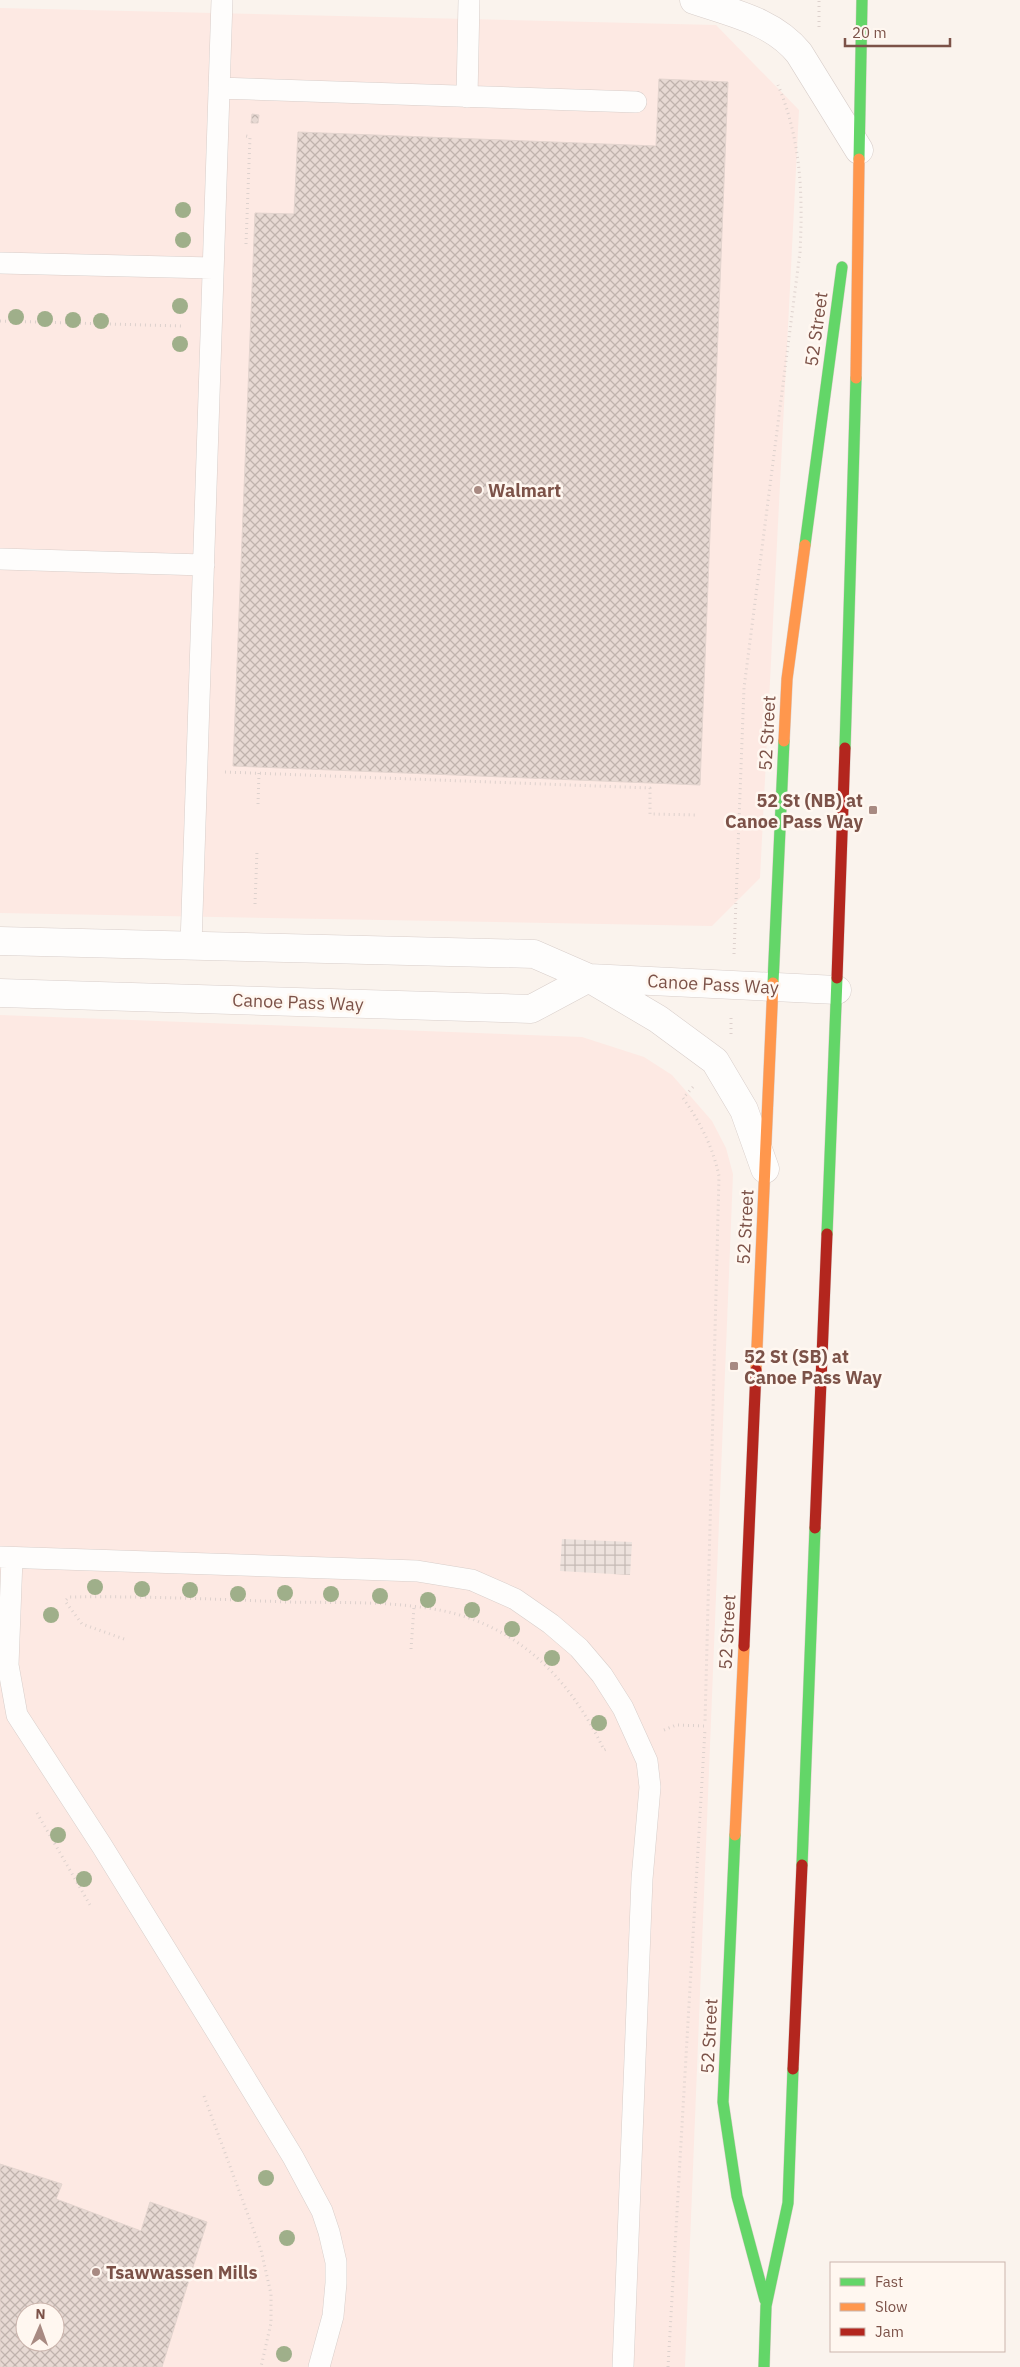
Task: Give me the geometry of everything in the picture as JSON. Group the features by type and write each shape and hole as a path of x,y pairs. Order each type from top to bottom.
{"street":[{"path":"694,0 764,24 788,39 799,53 859,150"},
{"name":"52 Street","path":"764,2367 766,2306 788,2203 838,990 854,488 862,0"},
{"name":"52 Street","path":"846,238 859,150"},
{"name":"52 Street","path":"766,2306 737,2196 723,2102 787,679 844,257"},
{"name":"Canoe Pass Way","path":"0,941 118,946 191,945 534,954 589,978 838,990"},
{"path":"589,978 658,1019 715,1061 744,1110 765,1170"},
{"name":"Canoe Pass Way","path":"0,993 531,1008 589,978"}],"lane":[{"path":"191,945 222,0"},
{"path":"467,97 469,0"},
{"path":"219,88 636,102"},
{"path":"0,263 213,268"},
{"path":"0,559 204,565"},
{"path":"319,2367 333,2316 336,2283 334,2254 322,2211 293,2157 102,1846 17,1715 8,1665 6,1557 417,1570 472,1580 515,1599 551,1624 579,1648 602,1675 623,1708 647,1761 650,1787 642,1879 624,2367"}],"path":[{"path":"819,0 819,24"},
{"path":"735,932 744,688 800,252 802,212 801,170 790,114 778,83"},
{"path":"218,135 250,136 245,252"},
{"path":"0,321 181,326"},
{"path":"225,762 225,772 650,788 650,814 698,815"},
{"path":"258,804 259,773"},
{"path":"255,904 257,851"},
{"path":"730,1041 732,1014"},
{"path":"668,2367 705,1726 719,1176 715,1158 700,1123 683,1098 686,1094"},
{"path":"124,1639 82,1624 65,1601 69,1597 137,1596 414,1607 457,1614 482,1623 513,1640 543,1661 580,1705 604,1750"},
{"path":"411,1649 414,1607"},
{"path":"663,1730 676,1725 705,1726"},
{"path":"37,1813 90,1905"},
{"path":"204,2096 261,2250 270,2294 271,2324 261,2367"}],"shaded area":[{"path":"0,8 716,25 799,110 760,878 712,926 0,913"},
{"path":"0,1015 582,1037 644,1057 672,1075 712,1121 726,1148 733,1174 685,2367 0,2367"},
{"path":"562,1539 632,1542 630,1575 560,1571"}],"building":[{"name":"Walmart","path":"659,79 728,82 700,785 233,766 255,213 294,214 298,132 656,146"},
{"path":"252,114 259,115 258,123 251,123"},
{"name":"Tsawwassen Mills","path":"0,2164 62,2184 56,2199 141,2231 150,2202 207,2222 162,2367 0,2367"}],"traffic: fast":[{"path":"859,159 862,0"},
{"path":"805,545 842,267"},
{"path":"845,748 856,378"},
{"path":"773,983 784,741"},
{"path":"827,1234 837,978"},
{"path":"802,1865 815,1528"},
{"path":"735,1835 723,2102 737,2196 765,2300"},
{"path":"764,2367 766,2306 788,2203 793,2069"}],"traffic: slow":[{"path":"856,378 859,159"},
{"path":"784,741 787,679 805,545"},
{"path":"756,1370 773,983"},
{"path":"735,1835 744,1646"}],"traffic: jam":[{"path":"837,978 845,748"},
{"path":"815,1528 827,1234"},
{"path":"744,1646 756,1370"},
{"path":"793,2069 802,1865"}],"place":[{"name":"Walmart","path":"478,490"},
{"name":"52 St (NB) at Canoe Pass Way","path":"873,810"},
{"name":"52 St (SB) at Canoe Pass Way","path":"734,1366"},
{"name":"Tsawwassen Mills","path":"96,2272"}]}
